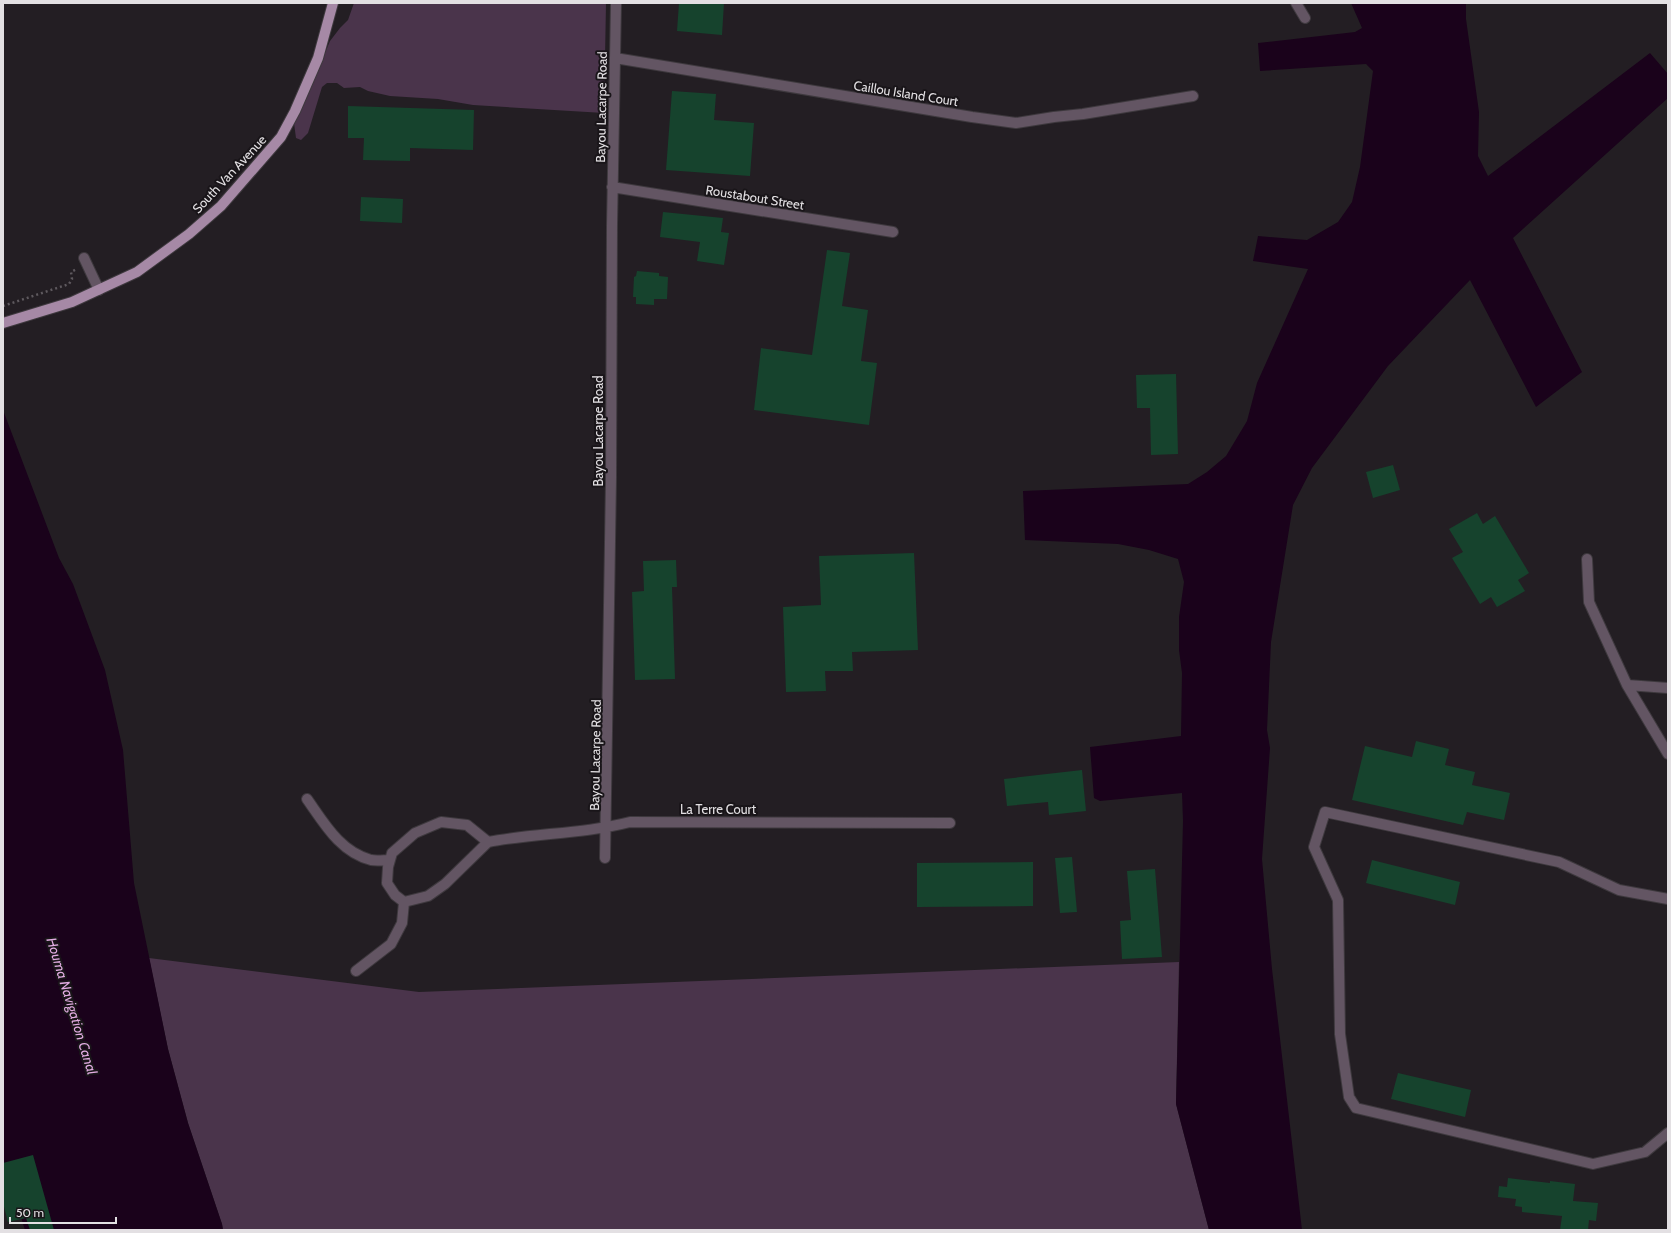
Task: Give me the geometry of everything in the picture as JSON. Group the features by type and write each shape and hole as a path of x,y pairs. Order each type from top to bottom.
{"main road":[{"name":"South Van Avenue","path":"6,322 72,302 137,272 189,234 220,206 281,136 295,111 318,58 333,3"}],"street":[{"name":"Bayou Lacarpe Road","path":"605,858 607,828 611,479 612,187 616,3"},
{"path":"1296,3 1304,18"},
{"name":"Caillou Island Court","path":"615,58 1016,123 1083,114 1193,96"},
{"name":"Roustabout Street","path":"612,187 893,232"},
{"path":"84,258 99,290"},
{"path":"1587,559 1589,602 1627,685 1668,754"},
{"path":"1627,685 1668,688"},
{"path":"308,798 329,832 348,849 371,860 390,860"},
{"path":"1668,899 1619,890 1559,862 1325,812 1314,847 1338,900 1340,1034 1349,1097 1356,1108 1593,1164 1645,1152 1668,1133"},
{"path":"441,822 467,825 488,842 440,888 428,896 404,902 395,895 386,883 392,853 415,833 441,822"},
{"name":"La Terre Court","path":"488,842 508,838 607,828 630,822 950,823"},
{"path":"356,971 391,944 402,923 404,902"}],"path":[{"path":"3,306 69,284 72,279 71,272"}],"shaded area":[{"path":"354,3 606,3 604,113 473,105 438,99 390,96 368,91 360,87 344,88 337,83 327,83 322,87 308,133 301,140 296,138 294,123 330,41 348,20"},
{"path":"149,958 419,992 1179,962 1176,1104 1209,1230 223,1230 188,1123 168,1049"}],"water":[{"path":"1351,3 1466,3 1466,19 1479,112 1478,156 1488,176 1650,53 1668,74 1668,98 1513,238 1582,372 1536,407 1470,280 1388,366 1312,468 1293,505 1271,642 1267,730 1270,748 1262,859 1272,969 1302,1230 1209,1230 1176,1104 1183,821 1182,793 1100,801 1094,798 1090,747 1181,736 1182,673 1179,650 1179,617 1184,582 1178,559 1149,550 1118,544 1025,540 1023,491 1188,484 1207,472 1226,456 1247,421 1257,383 1308,269 1253,261 1258,236 1307,240 1338,222 1352,202 1360,167 1373,71 1366,64 1260,71 1258,43 1355,32 1362,28"},
{"name":"Houma Navigation Canal","path":"3,410 59,558 73,584 105,670 123,750 134,883 168,1049 188,1123 223,1230 25,1230 3,1160"}],"building":[{"path":"679,3 724,3 722,35 677,31"},
{"path":"672,91 716,94 714,120 754,123 750,176 666,170"},
{"path":"348,106 474,110 473,150 410,148 410,161 363,160 364,138 348,138"},
{"path":"361,197 403,199 402,223 360,221"},
{"path":"663,212 723,218 721,232 729,233 724,265 697,261 700,242 660,237"},
{"path":"827,250 850,253 842,306 868,310 861,361 877,363 869,425 754,410 761,348 812,355"},
{"path":"637,271 659,273 659,276 668,277 667,299 654,299 654,305 636,304 636,297 633,297 634,277 636,276"},
{"path":"1176,374 1178,454 1151,455 1150,408 1137,408 1136,375"},
{"path":"1393,465 1400,490 1373,498 1366,472"},
{"path":"1477,513 1483,524 1495,516 1529,573 1518,580 1525,591 1497,607 1491,597 1480,604 1452,558 1463,552 1449,529"},
{"path":"914,553 918,650 852,652 853,671 825,671 826,691 786,692 783,607 821,605 819,556"},
{"path":"676,560 677,587 672,587 675,679 635,680 632,592 644,591 643,561"},
{"path":"1416,741 1449,749 1445,765 1475,772 1472,785 1510,793 1504,820 1467,812 1463,825 1352,800 1365,746 1412,757"},
{"path":"1082,770 1086,811 1049,815 1048,802 1007,806 1004,779"},
{"path":"1072,857 1077,912 1060,913 1055,858"},
{"path":"1372,860 1460,882 1455,905 1366,883"},
{"path":"1033,862 1033,906 917,907 917,863"},
{"path":"1155,869 1162,957 1122,959 1120,921 1131,920 1127,871"},
{"path":"1398,1073 1471,1090 1465,1117 1391,1099"},
{"path":"33,1155 54,1230 30,1230 26,1218 8,1222 3,1203 3,1163"},
{"path":"1508,1178 1550,1183 1550,1181 1575,1184 1573,1201 1598,1203 1596,1221 1589,1220 1588,1230 1560,1230 1562,1216 1522,1212 1522,1207 1515,1206 1516,1199 1498,1197 1499,1186 1507,1187"}]}
